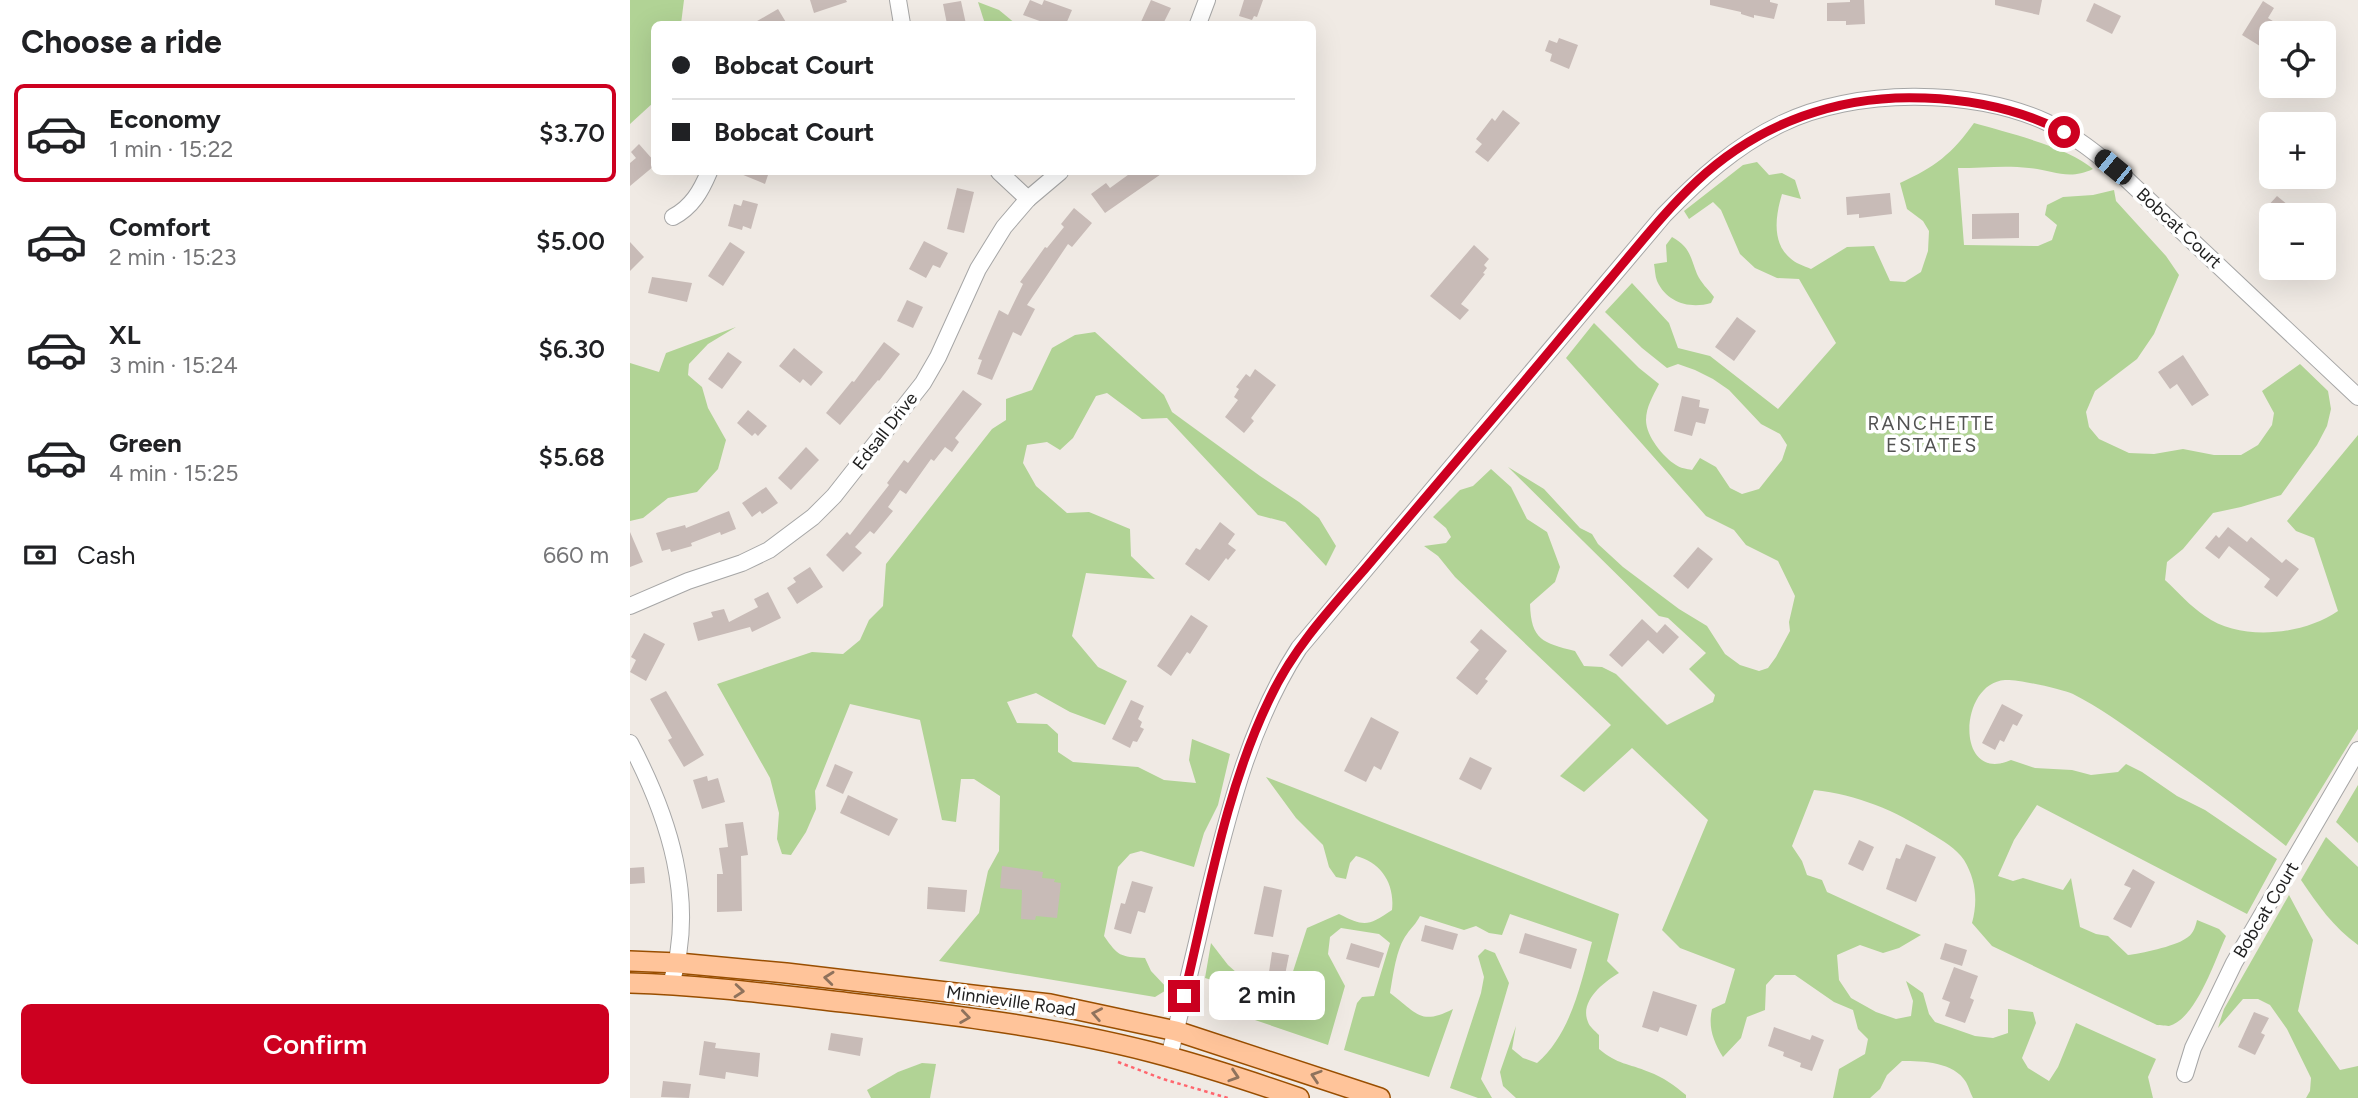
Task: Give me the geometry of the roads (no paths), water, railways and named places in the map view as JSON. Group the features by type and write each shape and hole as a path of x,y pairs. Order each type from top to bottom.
{"main road":[{"name":"Minnieville Road","path":"630,961 678,963 1050,1004 1176,1031 1380,1098"},
{"name":"Minnieville Road","path":"630,983 671,984 806,998 983,1020 1088,1038 1169,1057 1298,1098"}],"street":[{"path":"898,0 902,21"},
{"path":"1199,21 1207,0"},
{"name":"Bobcat Court","path":"1169,1057 1239,776 1269,699 1299,648 1664,215 1714,166 1774,127 1850,102 1912,97 1982,103 2044,121 2088,147 2120,173 2358,397"},
{"path":"673,217 691,203 708,175"},
{"path":"1002,175 1028,199"},
{"name":"Edsall Drive","path":"630,606 670,588 742,564 789,536 820,510 923,383 938,357 978,269 1004,227 1028,199 1056,175"},
{"path":"630,743 658,800 677,869 681,902 678,963 671,984"},
{"name":"Bobcat Court","path":"2185,1074 2193,1048 2234,963 2358,750"}],"district":[{"name":"RANCHETTE ESTATES","path":"1932,434"}]}
